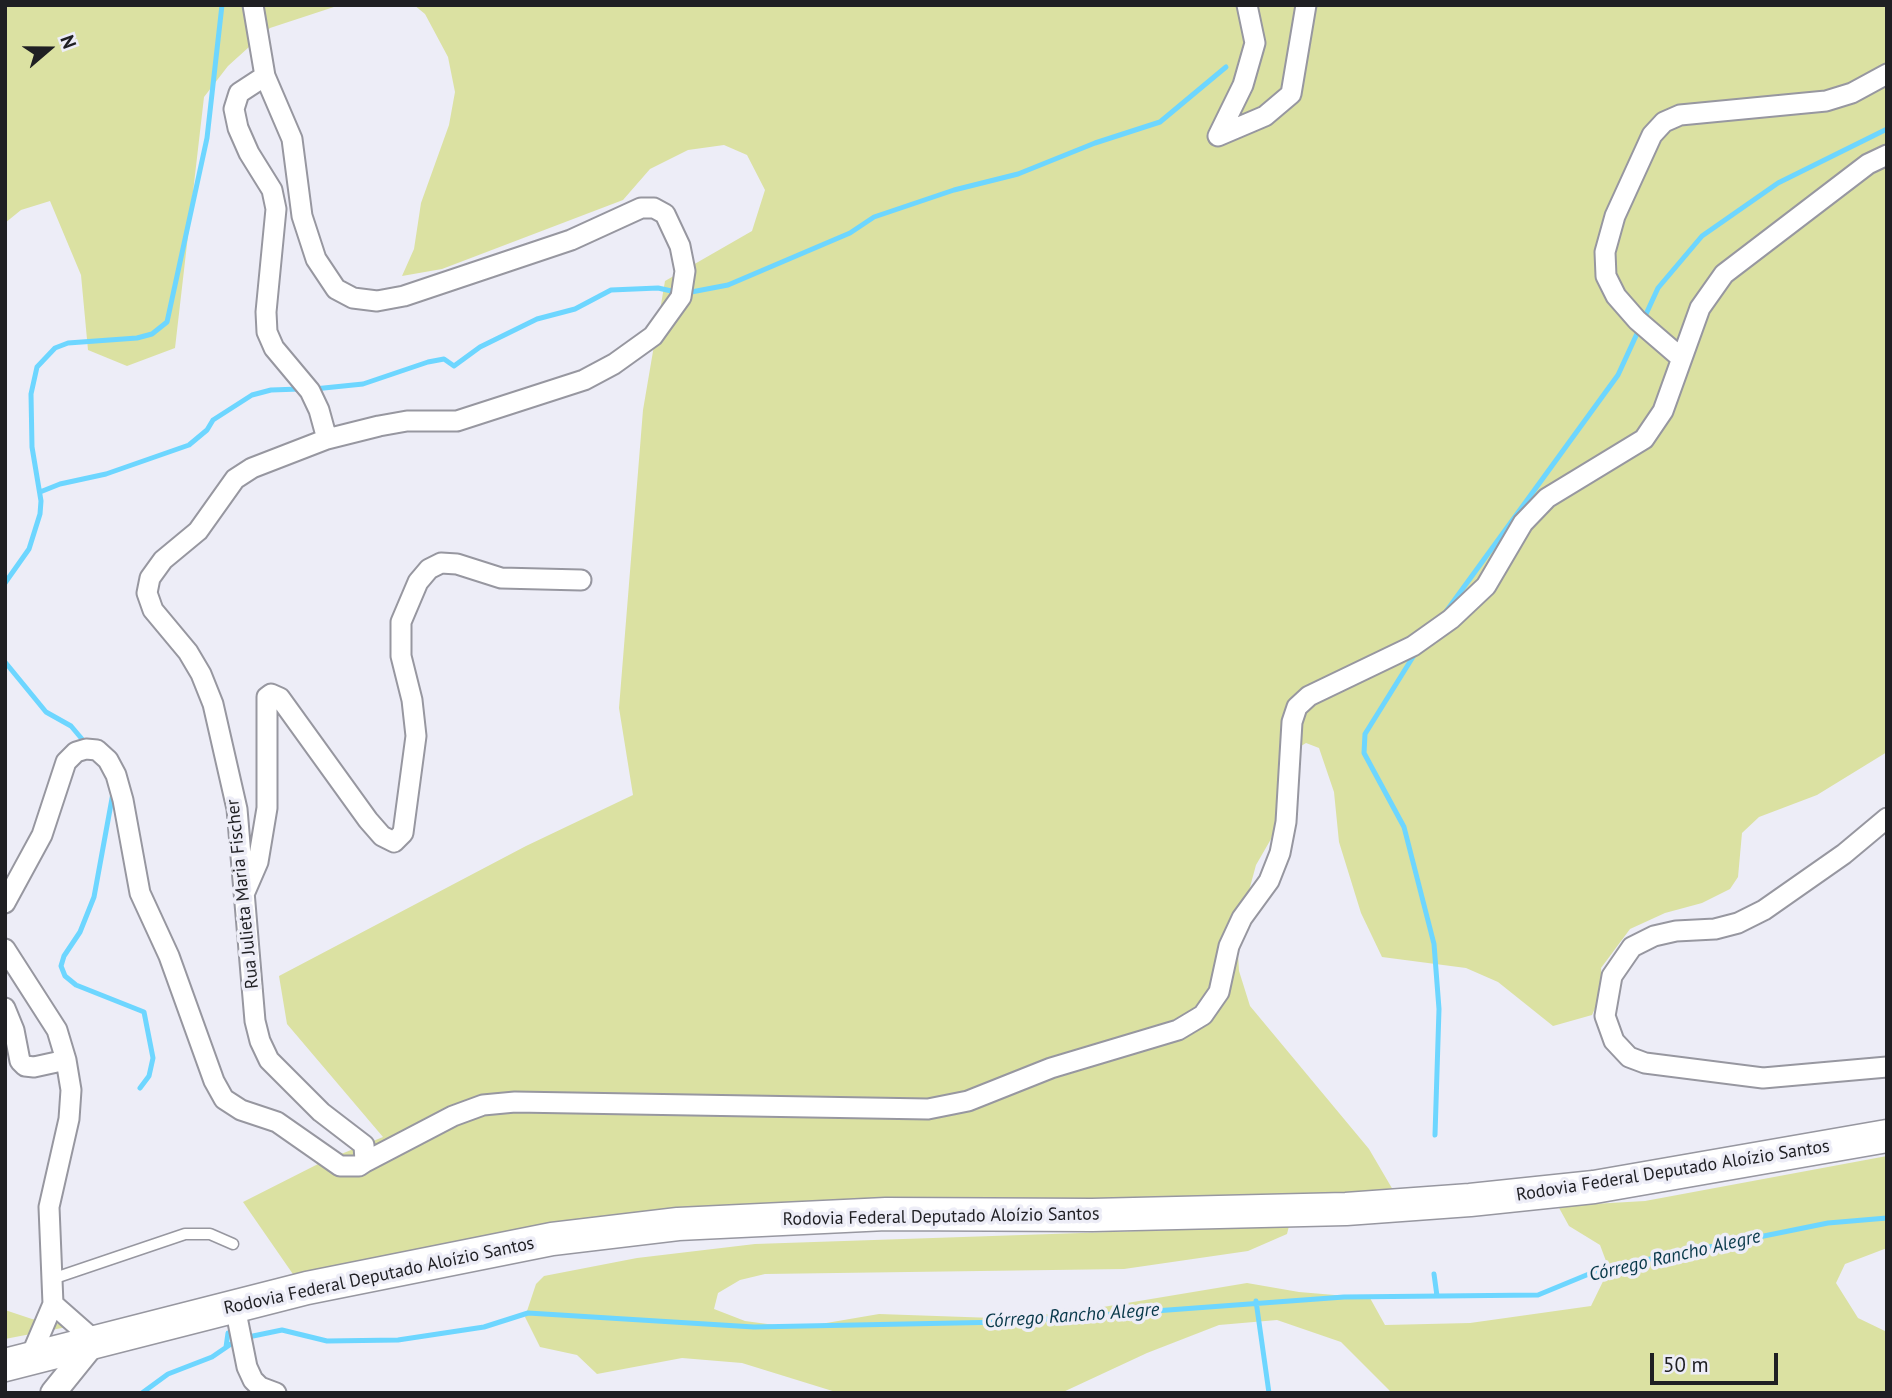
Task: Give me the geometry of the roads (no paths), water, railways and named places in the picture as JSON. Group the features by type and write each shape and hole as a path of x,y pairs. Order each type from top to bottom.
{"highway":[{"name":"Rodovia Federal Deputado Aloízio Santos","path":"17,1362 385,1271 552,1239 678,1224 886,1213 1092,1215 1346,1209 1594,1186 1887,1136"}],"street":[{"path":"253,5 265,76 292,139 302,216 316,259 335,289 354,298 377,301 404,296 571,240 640,208 654,208 665,214 680,246 685,271 681,297 653,336 614,364 584,380 457,421 407,421 327,439 319,410 310,391 274,348 267,332 266,312 276,209 272,190 249,153 238,128 234,109 239,93 265,76"},
{"path":"1247,5 1255,44 1243,85 1218,136 1265,116 1290,94 1306,5"},
{"path":"1680,357 1637,320 1616,296 1606,276 1605,252 1615,216 1652,135 1664,122 1680,115 1826,101 1852,93 1887,74"},
{"path":"5,902 42,835 66,762 86,749 97,750 108,760 116,775 140,893 190,1009 214,1081 224,1098 242,1110 277,1122 340,1166 359,1166 453,1116 483,1105 515,1102 928,1109 968,1101 1051,1068 1178,1030 1203,1015 1219,992 1229,946 1242,918 1269,881 1280,853 1286,822 1292,722 1297,707 1309,696 1413,646 1451,619 1486,586 1523,523 1547,498 1644,439 1663,411 1680,357 1700,308 1724,274 1868,164 1887,155"},
{"name":"Rua Julieta Maria Fischer","path":"327,439 252,468 235,478 198,531 163,560 150,578 147,593 152,610 188,652 201,674 213,704 237,809 255,1021 260,1041 269,1060 321,1112 364,1145 365,1161"},
{"path":"243,896 258,862 267,808 267,697 271,694 280,698 368,820 382,836 394,842 403,833 415,736 412,700 401,656 401,622 418,582 429,569 441,563 457,564 501,578 581,580"},
{"path":"1887,818 1844,854 1747,919 1715,929 1676,931 1654,936 1632,947 1612,976 1605,1016 1614,1041 1629,1057 1645,1063 1763,1078 1887,1067"},
{"path":"5,948 47,1012 66,1060 71,1090 69,1119 49,1207 53,1304 17,1362"},
{"path":"5,1008 14,1030 20,1061 25,1066 34,1068 66,1060"},
{"path":"53,1304 95,1341 53,1393"},
{"path":"235,1307 253,1380 260,1387 276,1393"}],"lane":[{"path":"51,1279 185,1234 210,1234 233,1244"}],"waterway":[{"path":"5,583 29,549 40,514 41,501 32,447 31,394 37,367 55,348 68,343 137,338 152,334 167,322 207,138 222,5"},
{"path":"686,293 728,285 850,233 874,217 954,190 1018,174 1095,143 1160,122 1226,67"},
{"path":"1445,613 1618,375 1658,288 1702,236 1778,183 1887,129"},
{"path":"314,389 363,384 444,359 454,366 480,347 537,319 575,309 611,290 658,288 676,292"},
{"path":"40,492 60,484 106,474 189,445 207,430 213,420 252,395 271,390 300,389"},
{"path":"1416,652 1365,734 1364,753 1404,827 1434,944 1439,1009 1435,1135"},
{"path":"5,662 46,712 71,726 87,745"},
{"path":"113,793 94,897 80,932 64,956 61,966 65,976 76,985 144,1012 153,1058 149,1076 140,1088"},
{"name":"Córrego Rancho Alegre","path":"253,1336 282,1330 327,1341 398,1340 484,1327 528,1313 754,1327 1006,1322 1344,1297 1538,1295 1601,1269 1828,1223 1887,1218"},
{"path":"1434,1274 1437,1296"},
{"path":"1256,1301 1269,1393"},
{"path":"226,1347 228,1333"},
{"name":"Córrego Rancho Alegre","path":"142,1393 168,1374 212,1357 231,1344"}]}
